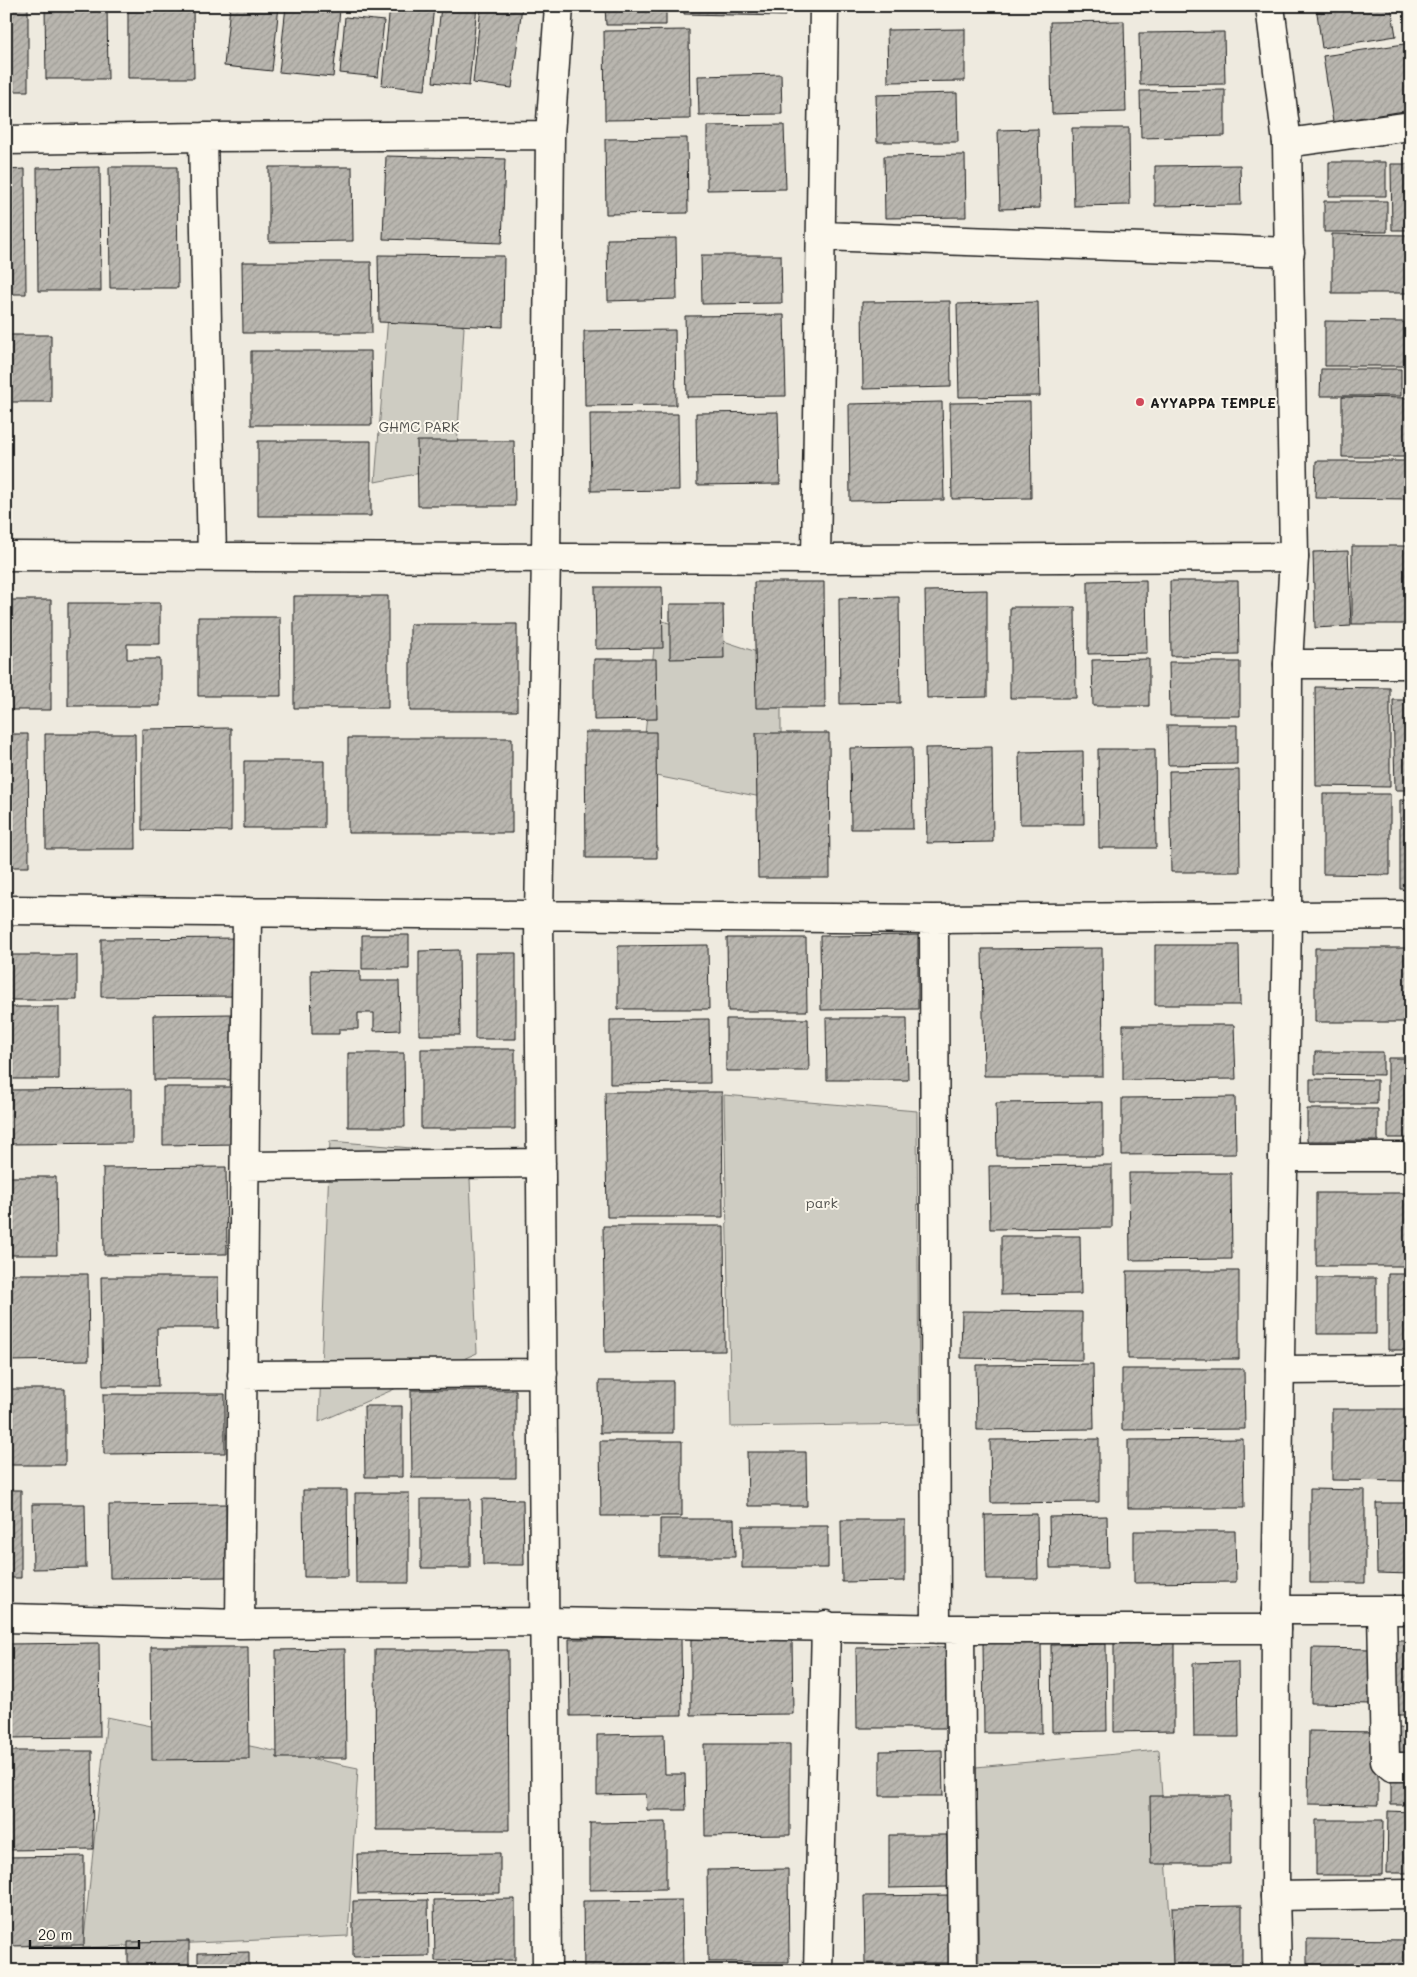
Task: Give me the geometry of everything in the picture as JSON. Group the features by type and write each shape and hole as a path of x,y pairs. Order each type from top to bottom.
{"street":[{"path":"547,1971 539,915 546,558 550,135 558,6"},
{"path":"816,559 824,6"},
{"path":"1270,6 1287,143 1294,557 1288,664 1287,916 1276,1619 1275,1896 1277,1971"},
{"path":"1287,143 1411,126"},
{"path":"6,140 550,135"},
{"path":"203,137 212,557"},
{"path":"821,236 1290,252"},
{"path":"6,556 816,559 1294,557"},
{"path":"1288,664 1411,664"},
{"path":"6,910 934,919 1411,915"},
{"path":"240,1624 247,912"},
{"path":"934,919 948,1629 963,1971"},
{"path":"1283,1157 1411,1157"},
{"path":"245,1166 542,1163"},
{"path":"1280,1370 1411,1369"},
{"path":"242,1375 543,1373"},
{"path":"6,1618 240,1624 545,1622 826,1625 948,1629 1276,1619 1411,1610"},
{"path":"1382,1611 1385,1761 1392,1767 1411,1767"},
{"path":"818,1971 826,1625"},
{"path":"1275,1896 1411,1894"}],"green space":[{"name":"GHMC PARK","path":"390,290 464,327 456,466 375,482"},
{"path":"657,619 781,660 781,801 641,773"},
{"name":"park","path":"724,1095 917,1111 919,1424 731,1427"},
{"path":"330,1141 469,1153 477,1353 319,1422"},
{"path":"107,1717 358,1768 348,1936 83,1948"},
{"path":"1159,1750 1173,1964 979,1970 976,1767"}],"building":[{"path":"6,6 28,6 28,91 6,91"},
{"path":"45,6 107,6 108,79 46,79"},
{"path":"128,6 193,6 194,78 128,78"},
{"path":"230,6 279,6 272,71 224,66"},
{"path":"286,6 340,10 333,77 279,72"},
{"path":"390,6 434,6 425,90 382,85"},
{"path":"441,6 477,6 469,86 433,82"},
{"path":"481,6 522,6 512,88 473,83"},
{"path":"605,6 666,6 666,25 606,25"},
{"path":"684,6 786,6 785,16 684,14"},
{"path":"1316,6 1391,6 1396,36 1322,48"},
{"path":"345,17 384,21 378,77 340,73"},
{"path":"1124,21 1126,112 1052,114 1050,22"},
{"path":"965,29 965,81 888,82 887,30"},
{"path":"689,30 690,119 605,120 604,31"},
{"path":"1224,32 1225,84 1140,85 1139,33"},
{"path":"1411,43 1411,110 1333,122 1323,56"},
{"path":"781,74 782,114 699,115 698,76"},
{"path":"1225,90 1225,136 1141,138 1140,91"},
{"path":"957,93 958,142 877,142 876,95"},
{"path":"784,125 786,189 707,190 707,126"},
{"path":"1072,128 1129,128 1130,205 1074,206"},
{"path":"1038,129 1040,208 1000,209 998,130"},
{"path":"687,138 688,213 606,214 605,139"},
{"path":"965,155 966,217 885,218 884,156"},
{"path":"386,156 505,159 502,243 383,239"},
{"path":"1329,162 1386,162 1386,196 1329,196"},
{"path":"1391,164 1411,164 1411,230 1392,230"},
{"path":"1240,165 1241,205 1155,206 1155,166"},
{"path":"100,167 101,291 38,291 37,168"},
{"path":"109,167 177,167 178,288 110,288"},
{"path":"269,167 352,167 353,241 269,242"},
{"path":"25,169 26,294 6,294 6,170"},
{"path":"1324,201 1387,201 1387,232 1324,232"},
{"path":"1332,234 1411,235 1411,293 1332,293"},
{"path":"676,238 677,299 608,301 607,239"},
{"path":"378,255 504,256 503,327 379,322"},
{"path":"701,255 781,255 782,303 702,304"},
{"path":"242,262 371,262 372,333 243,333"},
{"path":"950,301 951,387 863,389 862,302"},
{"path":"1038,302 1040,396 959,397 957,304"},
{"path":"784,315 786,396 687,397 685,316"},
{"path":"1325,321 1404,322 1404,366 1325,366"},
{"path":"1406,329 1411,329 1411,395 1406,395"},
{"path":"675,330 676,405 585,406 584,331"},
{"path":"6,335 51,335 51,402 6,402"},
{"path":"251,351 371,351 372,425 251,425"},
{"path":"1321,369 1401,369 1401,396 1320,396"},
{"path":"1342,397 1411,398 1411,457 1342,457"},
{"path":"942,402 944,500 850,501 849,404"},
{"path":"1030,402 1031,498 952,499 950,403"},
{"path":"778,412 780,484 697,485 696,413"},
{"path":"590,414 678,414 679,490 591,491"},
{"path":"258,441 371,441 371,516 258,516"},
{"path":"417,441 514,441 515,506 418,506"},
{"path":"1316,461 1411,461 1411,499 1315,498"},
{"path":"1352,546 1411,546 1411,624 1352,624"},
{"path":"1348,551 1351,626 1315,628 1313,552"},
{"path":"1146,580 1147,653 1088,654 1088,581"},
{"path":"1170,581 1238,581 1239,655 1171,656"},
{"path":"754,582 824,582 825,708 756,708"},
{"path":"595,587 662,587 663,648 596,649"},
{"path":"987,590 987,697 927,698 925,591"},
{"path":"294,596 388,596 388,708 294,708"},
{"path":"899,597 900,703 840,704 839,598"},
{"path":"6,600 51,600 51,710 6,710"},
{"path":"68,603 160,603 160,644 127,644 127,659 160,659 160,706 68,706"},
{"path":"670,604 723,604 724,658 670,659"},
{"path":"1010,607 1075,607 1076,698 1010,698"},
{"path":"198,617 280,617 281,696 198,696"},
{"path":"410,624 517,624 517,711 410,711"},
{"path":"594,659 656,659 657,719 594,720"},
{"path":"1149,659 1149,706 1093,706 1092,660"},
{"path":"1169,662 1240,662 1240,716 1170,716"},
{"path":"1315,687 1390,688 1390,787 1316,786"},
{"path":"1393,700 1411,700 1411,790 1395,790"},
{"path":"1167,725 1237,725 1237,764 1168,765"},
{"path":"231,728 231,831 142,830 142,729"},
{"path":"585,732 656,732 657,858 586,858"},
{"path":"756,733 829,733 830,878 758,878"},
{"path":"6,734 28,734 29,867 6,867"},
{"path":"45,734 135,734 136,849 46,849"},
{"path":"348,738 512,738 512,833 348,833"},
{"path":"912,747 913,829 851,829 850,748"},
{"path":"992,747 993,842 927,843 925,748"},
{"path":"1098,749 1155,749 1156,848 1099,848"},
{"path":"1083,751 1084,824 1020,824 1019,752"},
{"path":"244,761 324,761 324,828 244,828"},
{"path":"1239,770 1240,872 1171,872 1169,771"},
{"path":"1323,794 1390,794 1390,875 1323,874"},
{"path":"1400,800 1411,800 1411,889 1400,889"},
{"path":"362,935 409,935 409,969 362,969"},
{"path":"918,935 918,1009 821,1010 820,936"},
{"path":"241,938 242,996 101,997 101,939"},
{"path":"727,938 806,938 807,1011 728,1011"},
{"path":"708,945 709,1009 618,1009 618,946"},
{"path":"1155,945 1239,945 1240,1005 1155,1005"},
{"path":"1102,948 1103,1076 984,1076 982,949"},
{"path":"1315,948 1411,948 1411,1022 1315,1022"},
{"path":"459,950 460,1035 419,1035 419,951"},
{"path":"475,953 516,953 516,1039 475,1039"},
{"path":"6,955 77,955 77,1000 6,1000"},
{"path":"311,970 360,971 360,981 399,981 400,1030 374,1031 374,1013 358,1013 358,1029 339,1029 339,1034 312,1034"},
{"path":"6,1007 59,1007 59,1079 6,1079"},
{"path":"233,1014 234,1080 154,1080 153,1015"},
{"path":"826,1018 907,1018 908,1080 827,1080"},
{"path":"709,1019 710,1083 610,1084 610,1020"},
{"path":"726,1019 808,1019 809,1071 726,1071"},
{"path":"1123,1025 1234,1025 1236,1079 1123,1080"},
{"path":"421,1049 515,1049 515,1129 421,1129"},
{"path":"1315,1052 1383,1052 1383,1075 1315,1074"},
{"path":"348,1053 404,1053 405,1127 348,1127"},
{"path":"1388,1058 1411,1058 1411,1138 1388,1138"},
{"path":"1310,1079 1377,1080 1377,1104 1310,1104"},
{"path":"163,1087 238,1087 238,1144 163,1145"},
{"path":"132,1089 132,1143 6,1144 6,1090"},
{"path":"605,1092 722,1092 723,1217 607,1217"},
{"path":"1235,1097 1236,1154 1122,1155 1122,1098"},
{"path":"1103,1102 1103,1156 997,1156 996,1103"},
{"path":"1307,1109 1378,1109 1378,1141 1307,1141"},
{"path":"1112,1165 1112,1228 990,1229 989,1166"},
{"path":"226,1167 227,1254 104,1255 103,1168"},
{"path":"1129,1173 1231,1173 1232,1259 1130,1260"},
{"path":"6,1177 56,1177 57,1255 6,1255"},
{"path":"1316,1193 1411,1193 1411,1266 1316,1266"},
{"path":"603,1226 724,1226 725,1351 605,1352"},
{"path":"1001,1236 1080,1236 1081,1294 1001,1295"},
{"path":"1127,1271 1239,1271 1239,1359 1128,1359"},
{"path":"6,1274 88,1274 89,1360 6,1361"},
{"path":"1388,1274 1411,1274 1411,1350 1388,1350"},
{"path":"101,1277 218,1277 219,1328 157,1328 158,1386 103,1386"},
{"path":"1317,1278 1376,1278 1376,1334 1317,1334"},
{"path":"962,1311 1082,1312 1082,1360 961,1358"},
{"path":"1093,1364 1094,1429 977,1430 976,1365"},
{"path":"1122,1369 1244,1369 1245,1429 1122,1430"},
{"path":"599,1381 673,1381 673,1433 600,1433"},
{"path":"6,1389 65,1389 65,1465 6,1465"},
{"path":"411,1390 516,1390 516,1478 412,1478"},
{"path":"103,1394 225,1394 225,1453 104,1454"},
{"path":"364,1406 402,1406 402,1477 365,1477"},
{"path":"1332,1409 1411,1409 1411,1481 1332,1480"},
{"path":"1099,1439 1099,1502 991,1503 990,1440"},
{"path":"1243,1439 1244,1508 1128,1508 1128,1440"},
{"path":"600,1441 682,1441 682,1516 601,1516"},
{"path":"747,1452 806,1452 807,1506 748,1506"},
{"path":"1310,1489 1365,1490 1365,1583 1310,1583"},
{"path":"6,1490 21,1490 21,1578 6,1578"},
{"path":"303,1490 347,1490 348,1577 304,1577"},
{"path":"355,1493 409,1493 409,1583 356,1583"},
{"path":"421,1499 470,1499 470,1568 421,1568"},
{"path":"482,1499 523,1500 524,1565 483,1565"},
{"path":"1376,1503 1411,1503 1411,1574 1377,1573"},
{"path":"32,1504 85,1504 86,1568 33,1569"},
{"path":"226,1504 227,1577 110,1578 109,1505"},
{"path":"1037,1514 1038,1579 986,1579 985,1515"},
{"path":"1107,1516 1108,1568 1050,1568 1049,1517"},
{"path":"660,1519 734,1519 735,1557 660,1557"},
{"path":"841,1520 905,1520 905,1581 842,1582"},
{"path":"742,1526 828,1526 828,1568 742,1568"},
{"path":"1134,1531 1235,1531 1236,1582 1134,1583"},
{"path":"681,1638 682,1715 570,1716 569,1639"},
{"path":"691,1639 792,1639 793,1714 691,1715"},
{"path":"1041,1640 1042,1733 984,1733 983,1641"},
{"path":"1394,1640 1411,1640 1411,1715 1393,1715"},
{"path":"1114,1642 1174,1642 1174,1731 1114,1732"},
{"path":"99,1643 100,1737 6,1738 6,1644"},
{"path":"1106,1644 1107,1731 1052,1732 1051,1645"},
{"path":"151,1647 248,1647 249,1759 152,1760"},
{"path":"948,1647 949,1728 857,1728 856,1648"},
{"path":"1312,1648 1373,1649 1373,1704 1311,1703"},
{"path":"345,1649 346,1758 277,1758 276,1650"},
{"path":"375,1650 508,1650 509,1830 376,1830"},
{"path":"1238,1662 1239,1737 1194,1737 1193,1663"},
{"path":"1395,1728 1411,1728 1411,1762 1395,1762"},
{"path":"1309,1731 1378,1732 1378,1805 1308,1804"},
{"path":"664,1734 665,1774 685,1774 686,1810 647,1810 646,1794 597,1795 597,1735"},
{"path":"704,1744 790,1744 790,1835 705,1836"},
{"path":"942,1750 943,1796 880,1796 880,1751"},
{"path":"6,1751 92,1751 93,1849 6,1850"},
{"path":"1391,1773 1411,1773 1411,1805 1391,1805"},
{"path":"1150,1796 1230,1796 1230,1864 1151,1864"},
{"path":"1388,1811 1411,1812 1411,1873 1387,1873"},
{"path":"1316,1820 1383,1820 1382,1875 1316,1875"},
{"path":"666,1822 666,1889 590,1890 590,1823"},
{"path":"889,1835 947,1835 948,1887 889,1888"},
{"path":"500,1853 500,1893 358,1894 357,1854"},
{"path":"84,1856 84,1945 6,1946 6,1857"},
{"path":"788,1869 789,1962 708,1962 707,1870"},
{"path":"951,1895 952,1963 865,1963 864,1896"},
{"path":"515,1899 515,1960 435,1961 434,1900"},
{"path":"428,1900 429,1956 353,1957 353,1901"},
{"path":"682,1900 683,1971 584,1971 583,1901"},
{"path":"1242,1906 1242,1964 1173,1964 1172,1907"},
{"path":"1307,1939 1411,1940 1411,1971 1307,1971"},
{"path":"189,1941 189,1971 128,1971 128,1942"},
{"path":"249,1952 249,1971 198,1971 198,1953"}],"place":[{"name":"AYYAPPA TEMPLE","path":"1140,402"}]}
